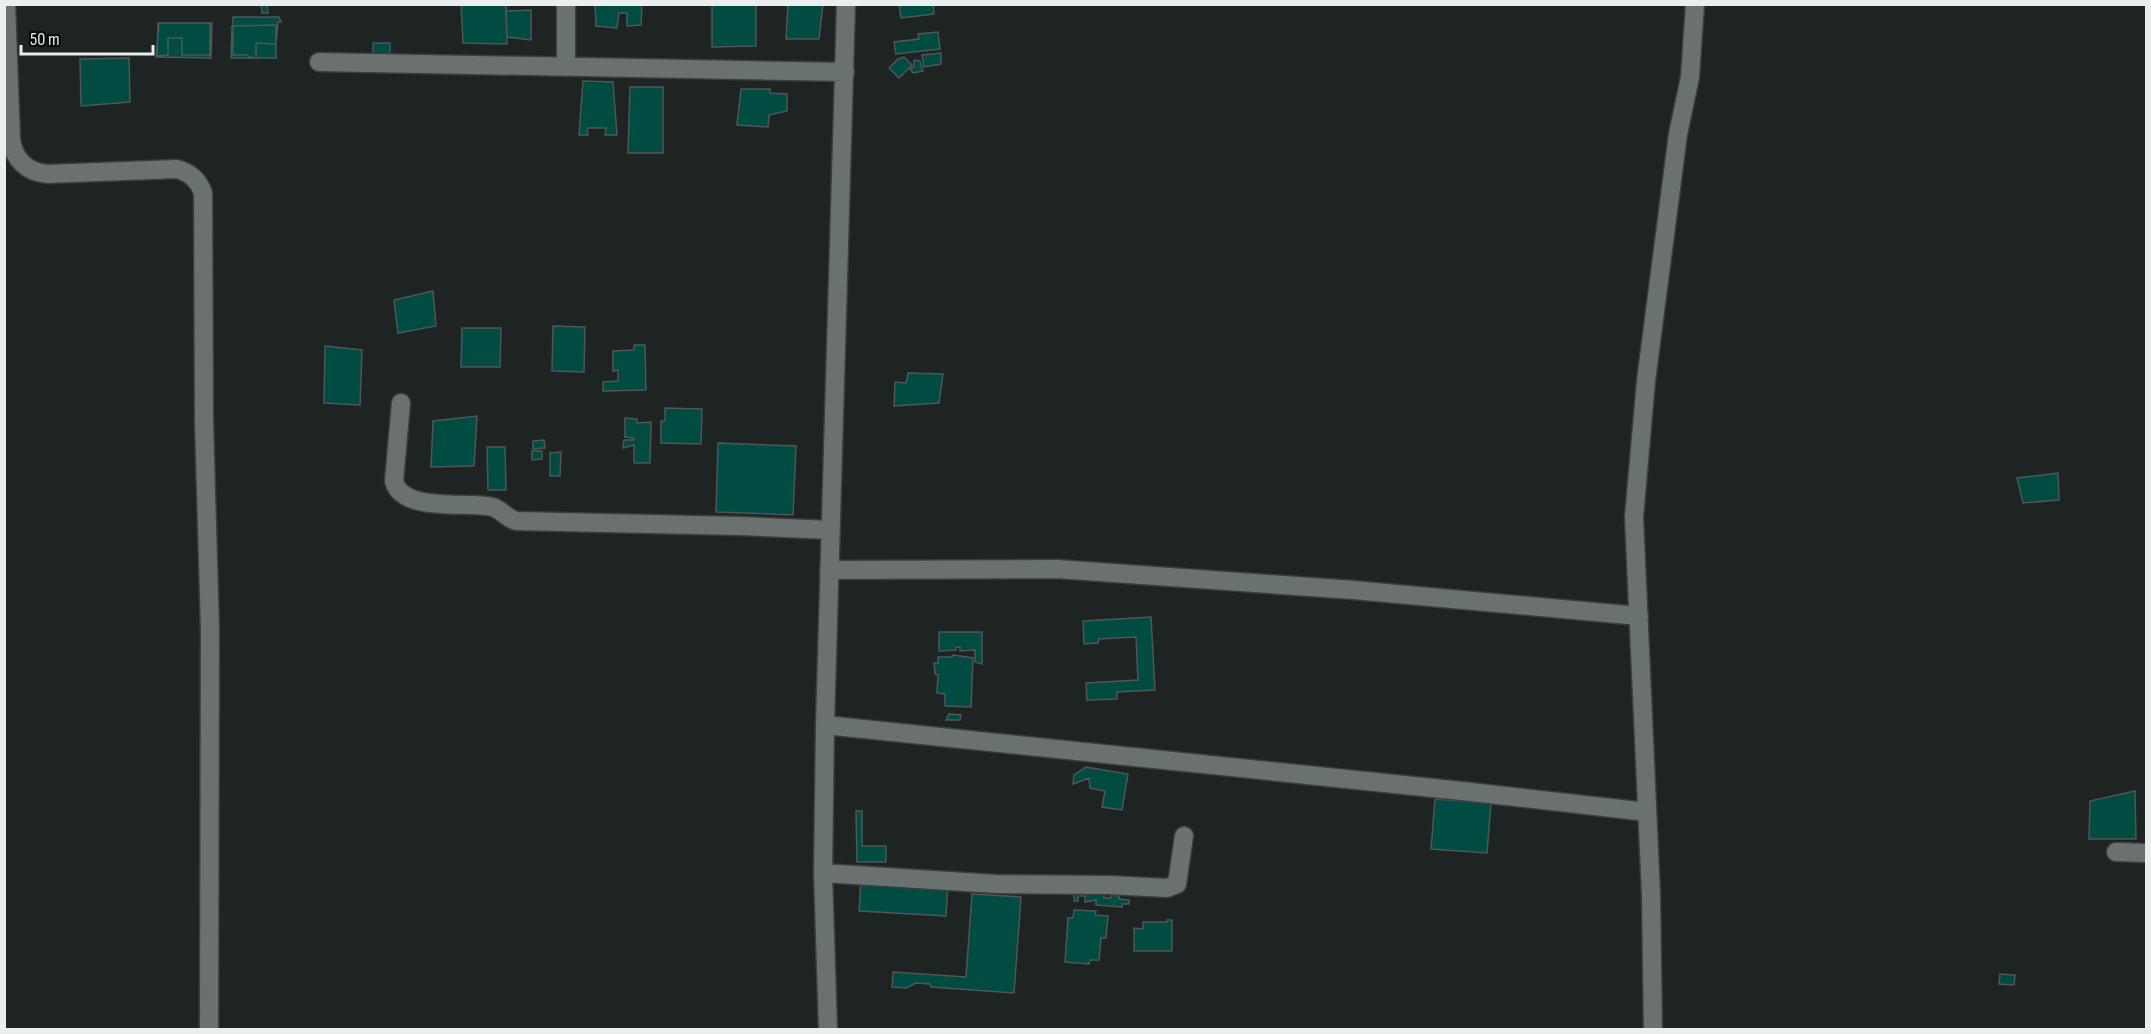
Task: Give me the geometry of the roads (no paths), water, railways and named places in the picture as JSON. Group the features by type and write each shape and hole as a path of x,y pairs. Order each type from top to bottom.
{"street":[{"path":"6,4 11,139 14,153 22,164 30,170 47,174 177,169 191,175 203,193 204,422 210,628 209,1029"},
{"path":"566,4 566,66"},
{"path":"828,1029 823,873 825,725 846,4"},
{"path":"1653,1029 1640,616 1634,517 1644,404 1678,134 1690,77 1695,4"},
{"path":"319,62 845,72"},
{"path":"401,403 394,481 395,487 402,495 411,498 436,504 494,507 509,519 516,521 830,530"},
{"path":"830,570 1057,569 1353,590 1640,616"},
{"path":"825,725 1647,812"},
{"path":"823,873 996,884 1167,888 1177,884 1184,836"},
{"path":"2116,852 2146,853"}]}
